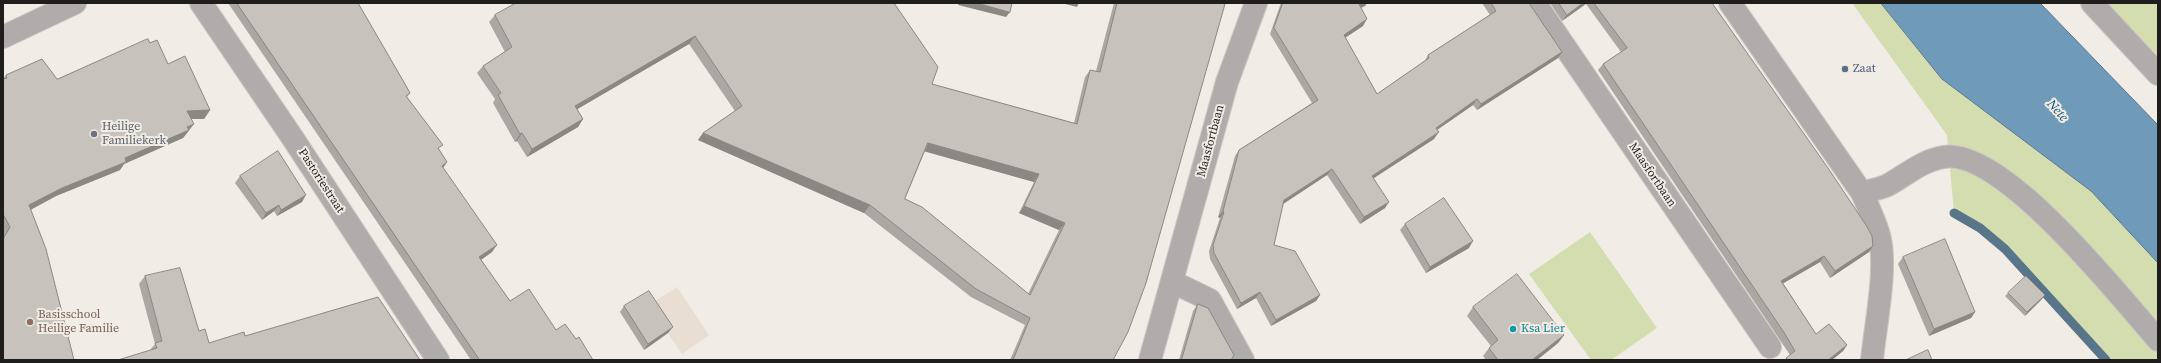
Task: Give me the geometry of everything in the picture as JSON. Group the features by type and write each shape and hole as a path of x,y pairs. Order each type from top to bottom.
{"street":[{"path":"3,36 76,3"},
{"name":"Pastoriestraat","path":"202,3 438,360"},
{"name":"Maasfortbaan","path":"1150,360 1227,82 1256,3"},
{"name":"Maasfortbaan","path":"1535,3 1770,347"},
{"path":"1730,3 1862,193 1880,236 1882,262 1872,360"},
{"path":"2092,3 2158,74"},
{"path":"1862,193 1886,186 1924,163 1945,157 1966,158 2007,182 2038,207 2158,340"},
{"path":"1172,282 1210,300 1243,360"}],"shaded area":[{"path":"677,287 709,335 682,354 649,305"}],"green space":[{"path":"1852,3 1881,3 1942,79 2091,191 2158,263 2158,360 2106,360 2005,249 1980,228 1954,213 1947,135"},
{"path":"2106,3 2158,3 2158,56"},
{"path":"1590,232 1657,328 1611,360 1591,360 1529,274"}],"water":[{"name":"Nete","path":"1881,3 2040,3 2158,125 2158,263 2091,191 1942,79"}],"building":[{"path":"237,3 358,3 410,93 406,96 443,145 438,148 447,162 442,166 497,245 479,257 510,301 529,289 556,330 565,324 576,339 579,337 593,360 480,360"},
{"path":"516,3 894,3 938,67 932,84 1077,124 1090,70 1100,72 1117,3 1225,4 1146,283 1128,332 1113,360 1013,360 1030,318 976,289 870,205 703,133 742,106 695,36 575,106 583,119 532,149 522,133 520,134 498,95 501,93 483,66 512,47 495,15","holes":["928,143 1039,174 1024,206 1065,223 1030,295 922,207 905,199"]},
{"path":"977,3 1012,3 1010,12"},
{"path":"1283,3 1362,3 1359,4 1367,19 1344,35 1377,94 1429,58 1428,55 1496,11 1491,3 1529,3 1562,52 1481,104 1477,99 1436,128 1439,132 1372,176 1389,202 1364,217 1332,169 1284,200 1274,245 1295,251 1320,295 1276,320 1260,292 1241,303 1214,253 1213,245 1224,212 1223,211 1239,150 1318,100 1274,28"},
{"path":"1559,3 1583,3 1567,15"},
{"path":"1594,3 1712,3 1828,168 1866,225 1872,236 1873,246 1835,271 1824,256 1781,281 1816,334 1829,324 1847,345 1828,360 1788,360 1786,358 1795,351 1785,334 1603,64 1627,48"},
{"name":"Heilige Familiekerk","path":"148,39 150,43 157,40 168,64 185,56 210,110 187,111 194,124 187,127 189,130 125,158 126,162 62,188 29,205 46,249 74,360 3,360 3,239 10,227 3,214 3,79 7,78 6,75 42,59 57,79"},
{"path":"278,151 306,195 281,210 279,205 266,213 240,176"},
{"path":"1444,198 1473,241 1430,267 1405,224"},
{"path":"1945,239 1975,312 1934,329 1903,257"},
{"path":"180,268 199,331 205,329 209,343 244,332 245,336 378,297 420,360 118,360 157,348 155,343 162,341 145,276"},
{"name":"Ksa Lier","path":"1517,274 1564,335 1532,360 1498,360 1489,348 1498,340 1473,307"},
{"path":"2026,276 2045,295 2027,312 2008,293"},
{"path":"649,291 673,327 648,344 624,306"},
{"path":"1198,304 1208,308 1234,355 1231,360 1181,360"},
{"path":"1928,350 1932,360 1906,360"}],"waterway":[{"path":"1954,213 1980,228 2005,249 2106,360"}],"place":[{"name":"Zaat","path":"1845,69"},
{"name":"Heilige Familiekerk","path":"94,134"},
{"name":"Basisschool Heilige Familie","path":"30,322"},
{"name":"Ksa Lier","path":"1513,329"}]}
